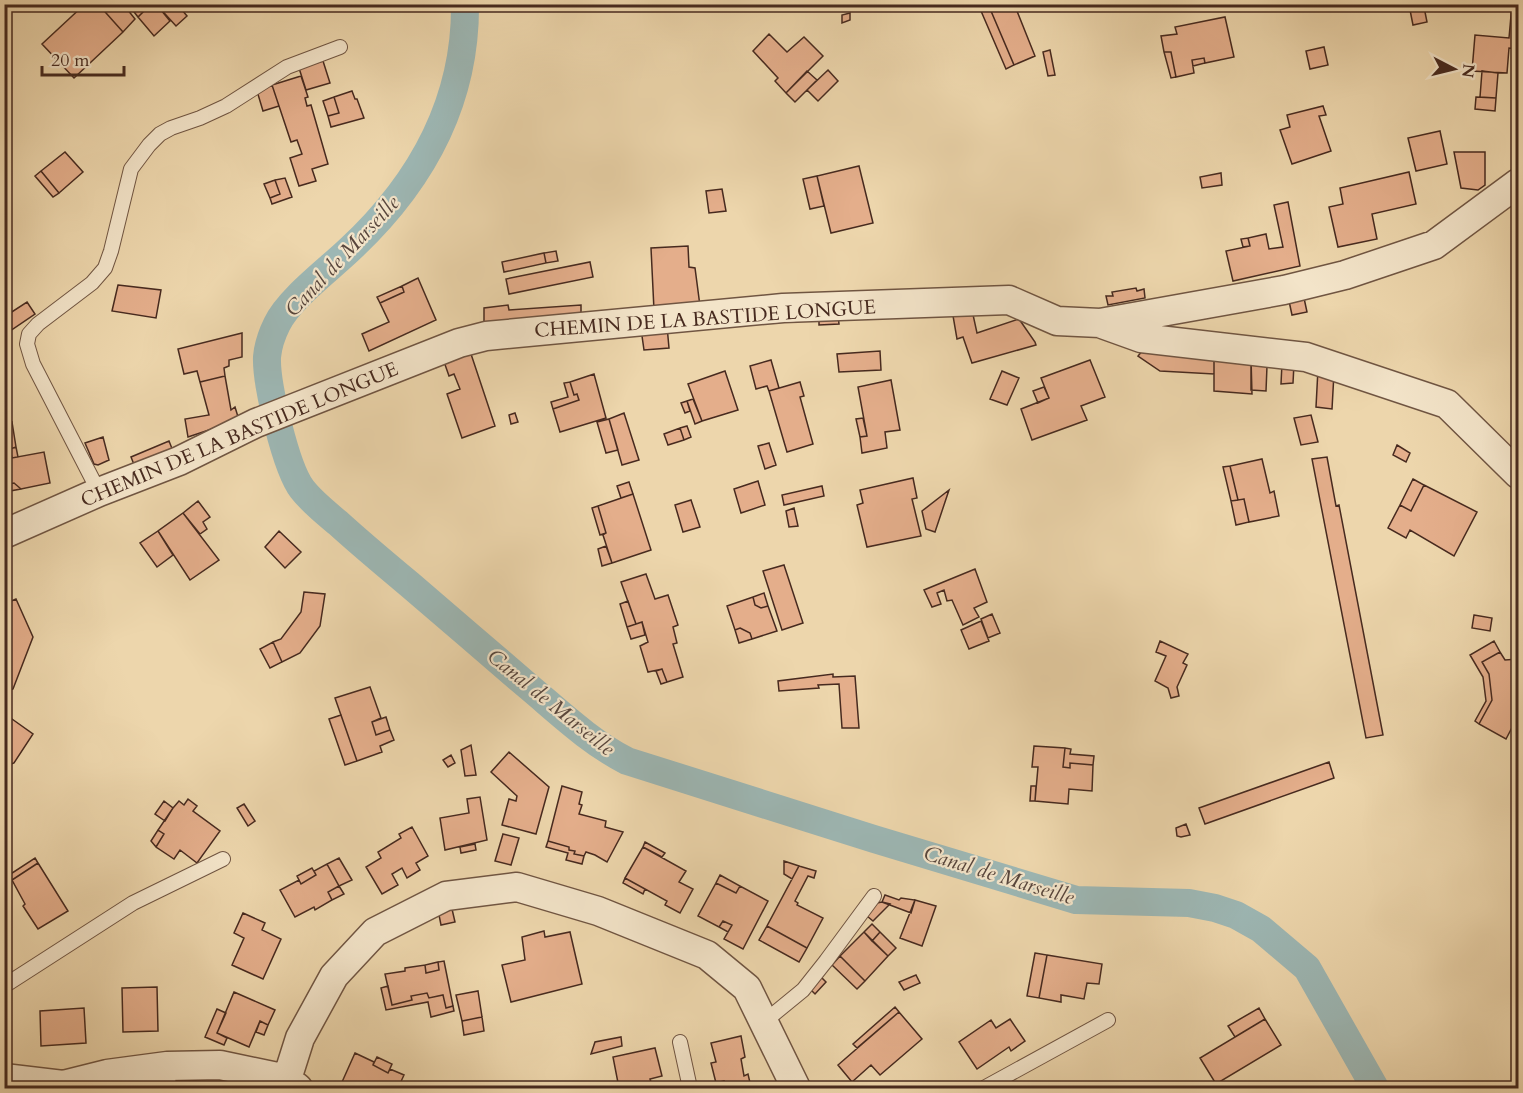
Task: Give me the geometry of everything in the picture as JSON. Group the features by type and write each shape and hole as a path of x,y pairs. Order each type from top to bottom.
{"street":[{"name":"CHEMIN DE LA BASTIDE LONGUE","path":"4,534 179,460 256,423 459,343 496,335 783,308 1009,300 1057,321 1100,323 1284,290 1345,275 1434,244 1518,183"},
{"path":"1100,323 1141,338 1306,357 1447,404 1518,474"},
{"path":"4,1078 63,1085 107,1074 168,1077 220,1065 292,1084 300,1038 334,976 375,932 446,896 517,887 598,911 707,955 747,988 796,1089"}],"lane":[{"path":"99,492 33,364 27,344 29,334 38,324 92,283 105,268 130,169 160,134 226,106 287,66 340,47"},
{"path":"4,986 133,903 223,859"},
{"path":"764,1022 803,990 874,896"},
{"path":"984,1089 1108,1020"},
{"path":"680,1042 690,1089"}],"building":[{"path":"85,4 98,4 123,32 74,78 42,44"},
{"path":"98,4 123,4 135,19 123,32"},
{"path":"128,4 151,4 138,17"},
{"path":"151,4 156,4 170,21 154,36 138,17"},
{"path":"156,4 177,4 187,16 176,26"},
{"path":"978,4 988,4 1014,65 1006,69"},
{"path":"988,4 1030,4 1017,11 1035,56 1014,65"},
{"path":"1512,4 1518,4 1518,49 1509,48 1507,73 1472,71 1475,35 1509,38"},
{"path":"1424,7 1427,22 1413,25 1410,10"},
{"path":"850,13 850,20 842,23 842,15"},
{"path":"1225,17 1234,57 1205,63 1204,58 1192,60 1194,73 1176,77 1171,52 1164,52 1161,36 1177,34 1175,27"},
{"path":"769,34 787,52 804,37 823,56 786,93 775,81 778,78 753,51"},
{"path":"1324,47 1328,65 1310,69 1306,51"},
{"path":"1050,50 1055,75 1048,76 1043,52"},
{"path":"1164,52 1171,52 1176,77 1171,78"},
{"path":"1204,58 1205,63 1193,66 1192,60"},
{"path":"323,61 330,83 306,90 299,68"},
{"path":"828,70 838,81 818,101 807,90"},
{"path":"807,71 817,80 795,102 786,93"},
{"path":"1482,71 1498,73 1496,98 1480,97"},
{"path":"301,76 308,97 305,98 307,106 311,105 328,164 312,169 316,181 299,186 290,158 302,154 297,140 291,142 272,85"},
{"path":"272,85 279,106 263,111 257,91"},
{"path":"352,91 364,118 331,127 328,116 339,113 334,97"},
{"path":"334,97 339,113 328,116 323,101"},
{"path":"1476,97 1496,98 1495,111 1475,109"},
{"path":"1323,106 1326,115 1319,116 1331,151 1292,164 1280,130 1290,127 1287,115"},
{"path":"1440,131 1447,164 1416,171 1408,138"},
{"path":"65,152 83,172 59,193 41,171"},
{"path":"1454,152 1485,152 1485,185 1478,190 1461,188"},
{"path":"859,166 873,223 831,233 817,176"},
{"path":"41,171 59,193 53,197 35,176"},
{"path":"1409,172 1416,204 1372,214 1377,239 1338,247 1329,207 1343,204 1340,188"},
{"path":"1221,173 1222,185 1202,188 1200,177"},
{"path":"817,176 824,206 810,209 803,179"},
{"path":"285,178 292,197 272,204 270,198 280,194 275,180"},
{"path":"275,180 280,194 270,198 264,184"},
{"path":"722,189 726,211 709,213 706,191"},
{"path":"1288,202 1300,266 1233,281 1226,251 1250,246 1248,238 1266,234 1269,249 1283,247 1274,205"},
{"path":"1248,238 1250,246 1243,247 1241,239"},
{"path":"688,246 689,267 695,268 700,306 654,310 651,248"},
{"path":"556,251 558,261 546,263 544,253"},
{"path":"544,253 546,263 504,272 502,262"},
{"path":"590,262 593,277 509,294 506,279"},
{"path":"418,278 436,320 369,351 362,334 389,322 380,303 404,292 402,286"},
{"path":"118,285 161,290 156,318 112,311"},
{"path":"402,286 404,292 380,303 377,297"},
{"path":"1136,288 1137,291 1144,289 1145,298 1108,305 1106,296 1113,296 1112,292"},
{"path":"1304,298 1307,312 1292,315 1289,301"},
{"path":"27,302 35,314 4,335 4,317"},
{"path":"508,305 509,310 581,305 581,316 484,325 484,308"},
{"path":"952,310 972,310 977,333 1019,319 1036,345 972,363 963,337 957,339"},
{"path":"819,315 838,315 839,324 819,325"},
{"path":"667,326 669,348 644,350 641,329"},
{"path":"242,333 242,357 229,360 229,366 224,368 225,376 200,382 197,371 184,374 178,349"},
{"path":"468,345 495,426 462,438 447,394 460,389 454,374 449,376 442,356"},
{"path":"1143,350 1214,356 1214,374 1160,371 1138,356"},
{"path":"880,351 881,370 839,372 837,354"},
{"path":"1214,356 1251,359 1252,394 1214,391"},
{"path":"771,360 779,388 769,391 767,386 756,389 750,366"},
{"path":"1090,360 1105,397 1081,406 1087,420 1032,440 1021,409 1049,398 1041,378"},
{"path":"1282,363 1294,364 1293,383 1281,384"},
{"path":"1251,365 1267,366 1266,391 1251,390"},
{"path":"1318,369 1334,373 1332,409 1316,407"},
{"path":"725,371 738,410 702,421 688,384"},
{"path":"1002,371 1019,378 1007,405 990,399"},
{"path":"594,374 606,418 560,432 553,409 579,400 577,394 574,395 570,382"},
{"path":"225,376 231,410 235,407 239,420 188,437 185,419 209,415 200,382"},
{"path":"891,380 900,430 885,432 887,448 862,453 860,437 867,436 858,387"},
{"path":"570,382 574,395 577,394 579,400 553,409 551,402 568,397 564,383"},
{"path":"800,382 804,396 800,397 813,444 787,452 769,391"},
{"path":"1044,387 1049,398 1038,403 1033,391"},
{"path":"693,399 702,421 695,424 687,401"},
{"path":"687,401 690,411 685,413 681,403"},
{"path":"515,413 518,422 511,424 509,415"},
{"path":"624,413 639,460 622,465 609,419"},
{"path":"1311,415 1318,442 1301,445 1294,418"},
{"path":"863,418 867,436 860,437 856,419"},
{"path":"609,419 618,450 606,453 597,422"},
{"path":"12,422 16,447 10,449 12,458 44,452 50,483 21,489 14,483 4,485 4,424"},
{"path":"687,426 691,437 684,440 680,428"},
{"path":"680,428 684,440 668,445 664,434"},
{"path":"103,437 109,460 98,465 94,464 85,443"},
{"path":"169,441 173,451 135,467 131,457"},
{"path":"769,443 776,465 765,469 758,446"},
{"path":"1397,445 1410,453 1406,462 1393,455"},
{"path":"16,447 18,457 12,458 10,449"},
{"path":"1327,457 1336,506 1339,505 1383,735 1366,738 1312,459"},
{"path":"1262,459 1270,493 1274,491 1279,516 1249,522 1244,499 1238,500 1230,466"},
{"path":"1230,466 1238,500 1231,501 1223,467"},
{"path":"913,478 917,498 912,499 921,536 867,547 857,505 863,503 860,490"},
{"path":"1413,479 1424,485 1411,511 1400,505"},
{"path":"758,481 765,505 741,513 734,489"},
{"path":"629,482 633,494 621,498 617,486"},
{"path":"14,483 21,489 4,492 4,485"},
{"path":"1424,485 1477,512 1454,556 1410,530 1406,538 1388,528 1400,505 1411,511"},
{"path":"822,486 824,496 784,505 782,495"},
{"path":"949,490 935,532 926,529 922,511"},
{"path":"633,494 651,550 612,563 603,535 606,533 598,506"},
{"path":"1244,499 1249,522 1236,525 1231,501"},
{"path":"691,500 700,527 683,532 675,505"},
{"path":"198,501 210,517 203,522 207,529 200,534 183,513"},
{"path":"598,506 606,533 600,535 592,508"},
{"path":"794,508 798,526 789,527 786,511"},
{"path":"183,513 219,560 190,580 158,531"},
{"path":"158,531 173,555 157,567 140,543"},
{"path":"279,531 301,552 285,568 265,547"},
{"path":"606,546 612,563 602,566 598,549"},
{"path":"784,565 803,623 782,630 763,571"},
{"path":"975,569 987,602 974,608 979,617 963,625 952,600 947,601 944,590 937,593 941,604 932,607 924,590"},
{"path":"646,574 655,599 668,595 678,625 673,627 677,643 673,644 683,677 667,682 662,669 648,672 640,646 648,642 642,622 636,624 621,582"},
{"path":"304,592 325,594 320,626 300,653 282,662 273,642 281,639 301,612"},
{"path":"764,593 768,606 761,608 755,605 753,597"},
{"path":"753,597 755,605 761,608 768,606 777,631 752,639 750,633 740,628 735,630 727,606"},
{"path":"16,599 33,637 13,689 4,693 4,604"},
{"path":"628,601 636,624 627,627 620,604"},
{"path":"992,614 1000,633 988,638 981,619"},
{"path":"1474,615 1492,618 1490,631 1472,628"},
{"path":"981,621 989,641 969,649 961,630"},
{"path":"642,622 645,635 631,639 627,627"},
{"path":"740,628 750,633 752,639 739,643 735,630"},
{"path":"1160,641 1188,654 1183,663 1187,665 1177,687 1179,696 1171,698 1168,688 1155,681 1166,656 1156,652"},
{"path":"1494,641 1500,652 1482,662 1489,674 1492,700 1479,724 1475,721 1486,701 1483,677 1470,655"},
{"path":"273,642 282,662 270,668 260,649"},
{"path":"1500,652 1505,660 1518,659 1518,716 1506,739 1479,724 1492,700 1489,674 1482,662"},
{"path":"662,669 667,682 661,684 656,671"},
{"path":"833,674 833,677 855,676 859,728 842,728 839,684 779,691 778,681"},
{"path":"370,687 381,718 372,722 376,735 390,730 394,740 380,746 382,752 357,761 335,698"},
{"path":"341,715 357,761 345,765 329,719"},
{"path":"386,717 390,730 376,735 372,722"},
{"path":"12,719 33,734 14,763 4,767 4,730"},
{"path":"471,745 476,775 465,776 461,750"},
{"path":"1034,746 1065,748 1063,767 1070,768 1070,763 1093,765 1092,791 1069,789 1068,804 1035,801 1038,767 1032,767"},
{"path":"1065,748 1071,749 1070,754 1094,756 1093,765 1070,763 1070,768 1063,767"},
{"path":"509,752 549,787 536,834 502,825 509,799 516,801 517,796 491,772"},
{"path":"451,755 455,763 448,767 443,760"},
{"path":"1329,762 1334,778 1205,824 1199,808"},
{"path":"562,786 582,792 579,814 606,821 605,827 623,832 607,862 586,852 584,856 574,854 575,851 569,850 569,847 548,841"},
{"path":"1031,786 1036,786 1035,801 1030,801"},
{"path":"480,797 487,840 445,850 440,818 469,813 467,799"},
{"path":"188,799 197,806 193,811 220,831 197,863 180,850 174,859 156,847 164,834 158,830 179,801 184,805"},
{"path":"164,801 173,808 165,821 155,814"},
{"path":"244,804 255,821 248,826 237,808"},
{"path":"1186,824 1190,835 1177,836 1176,828"},
{"path":"412,827 428,856 416,863 420,870 407,878 402,868 392,874 398,885 382,894 366,867 381,858 378,852 401,838 399,834"},
{"path":"158,830 164,834 156,847 151,841"},
{"path":"503,834 519,838 511,865 495,861"},
{"path":"548,841 569,847 569,850 575,851 574,854 584,856 582,864 566,860 568,853 546,847"},
{"path":"645,842 665,853 662,857 643,847"},
{"path":"475,844 476,850 461,853 460,847"},
{"path":"643,847 686,871 679,882 693,889 680,913 665,905 667,901 625,878"},
{"path":"35,858 38,863 12,880 9,875"},
{"path":"339,858 352,880 339,886 327,864"},
{"path":"784,861 799,866 792,879 784,874"},
{"path":"38,863 68,911 38,929 23,906 25,904 12,880"},
{"path":"327,864 339,886 328,892 332,900 315,910 314,907 295,917 280,890 299,880 301,884 316,875 314,871"},
{"path":"799,866 816,871 814,878 808,876 795,901 797,905 823,918 807,948 767,926"},
{"path":"312,868 316,875 301,884 297,876"},
{"path":"720,875 740,886 736,893 716,883"},
{"path":"625,878 645,889 643,894 623,883"},
{"path":"716,883 736,893 740,886 768,901 743,949 724,939 732,925 723,921 719,927 698,916"},
{"path":"339,886 344,894 332,900 328,892"},
{"path":"885,895 899,900 901,898 915,900 911,913 882,902"},
{"path":"915,900 936,906 922,946 900,938"},
{"path":"877,903 890,904 873,921 867,916"},
{"path":"452,909 455,922 441,925 439,915"},
{"path":"243,913 265,923 262,930 281,939 263,979 232,965 244,938 234,933"},
{"path":"723,921 732,925 728,932 719,927"},
{"path":"872,924 880,932 872,941 864,932"},
{"path":"767,926 807,948 799,962 759,940"},
{"path":"544,931 545,937 570,932 582,984 511,1002 502,965 525,960 522,937"},
{"path":"864,932 888,956 865,981 840,956"},
{"path":"880,932 896,948 888,956 872,941"},
{"path":"1035,953 1047,955 1039,998 1027,996"},
{"path":"1047,955 1102,964 1099,984 1087,983 1084,999 1061,995 1061,1002 1039,998"},
{"path":"840,956 865,981 857,989 832,965"},
{"path":"444,961 453,1006 446,1008 443,995 429,998 427,993 411,996 412,1000 392,1005 385,974 425,965 426,973 439,970 438,962"},
{"path":"438,962 439,970 426,973 425,965"},
{"path":"916,975 920,983 904,990 899,982"},
{"path":"820,976 826,982 815,994 809,988"},
{"path":"388,986 392,1005 412,1000 411,996 427,993 429,998 443,995 446,1008 453,1006 454,1011 431,1017 428,1002 386,1010 381,988"},
{"path":"157,987 158,1031 123,1032 122,988"},
{"path":"478,991 482,1017 462,1021 456,995"},
{"path":"234,992 275,1010 268,1025 260,1021 249,1047 217,1033"},
{"path":"895,1007 899,1012 857,1048 853,1044"},
{"path":"84,1008 86,1043 41,1046 40,1011"},
{"path":"1259,1008 1265,1019 1235,1037 1228,1026"},
{"path":"217,1009 226,1013 217,1033 227,1038 224,1045 205,1037"},
{"path":"899,1012 922,1039 880,1075 871,1065 852,1082 838,1065"},
{"path":"482,1017 484,1031 464,1035 462,1021"},
{"path":"1010,1019 1025,1041 1011,1051 1009,1047 977,1069 959,1042 991,1020 996,1028"},
{"path":"1265,1019 1281,1045 1216,1084 1200,1058"},
{"path":"260,1021 268,1025 264,1035 256,1032"},
{"path":"741,1036 745,1057 741,1059 744,1076 748,1074 751,1087 726,1088 724,1081 716,1083 711,1063 716,1062 711,1043"},
{"path":"621,1037 622,1046 591,1054 595,1042"},
{"path":"655,1048 662,1076 650,1079 653,1088 619,1088 613,1057"},
{"path":"355,1053 374,1062 373,1065 388,1073 390,1069 404,1075 398,1088 357,1088 342,1082"},
{"path":"377,1057 392,1064 388,1073 373,1065"}],"waterway":[{"name":"Canal de Marseille","path":"465,4 463,40 457,75 434,139 417,169 374,225 290,305 277,324 270,340 267,357 273,405 290,463 306,494 564,717 600,745 627,761 1076,900 1189,903 1236,915 1261,929 1307,968 1375,1088"}]}
